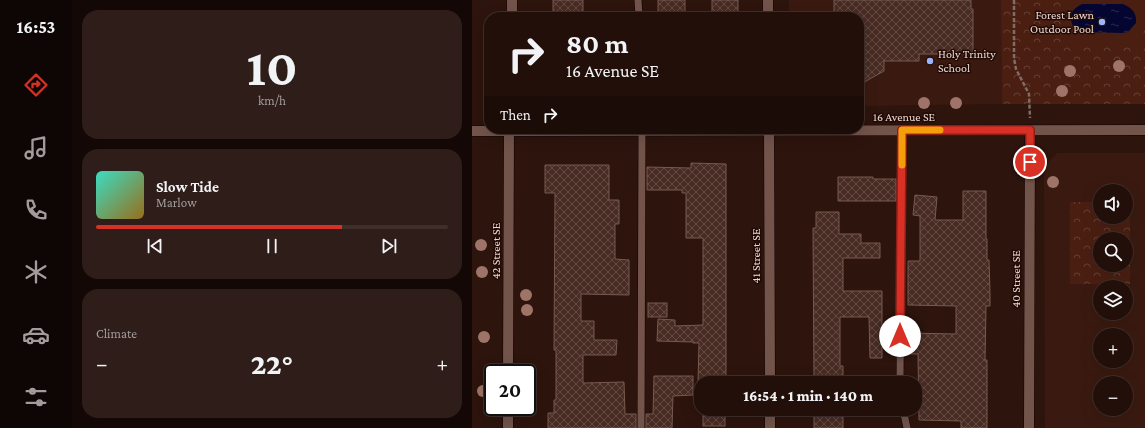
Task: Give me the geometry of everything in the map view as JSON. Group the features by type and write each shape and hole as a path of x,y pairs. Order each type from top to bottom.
{"street":[{"path":"512,0 512,12"},
{"path":"768,0 768,12"},
{"name":"16 Avenue SE","path":"864,130 1145,130"},
{"name":"40 Street SE","path":"1028,428 1030,130"},
{"name":"16 Avenue SE","path":"472,131 484,131"},
{"name":"42 Street SE","path":"508,364 509,134"},
{"name":"41 Street SE","path":"769,134 770,376"},
{"path":"508,416 508,428"},
{"path":"770,416 770,428"}],"lane":[{"path":"638,0 639,12"},
{"path":"900,376 902,130"},
{"path":"642,134 642,428"},
{"path":"904,416 906,428"}],"path":[{"path":"1014,0 1014,58 1016,69 1029,94 1030,130"}],"shaded area":[{"name":"Holy Trinity School","path":"789,0 1001,0 1002,104 864,106 864,12 789,12"},
{"path":"1057,153 1145,153 1145,428 1045,428 1044,167"}],"green space":[{"path":"1001,0 1145,0 1145,104 1002,104"},
{"name":"Forest Lawn Outdoor Pool","path":"1067,0 1145,0 1145,19 1143,19 1142,44 1079,45 1068,37 1062,27 1063,15 1070,4"},
{"path":"1070,202 1093,202 1093,224 1130,224 1130,232 1093,232 1093,272 1130,272 1130,280 1093,280 1093,284 1070,284"}],"water":[{"path":"1082,4 1123,4 1133,11 1136,16 1136,23 1128,32 1122,33 1082,32 1073,26 1071,16 1073,10"}],"building":[{"path":"553,0 583,0 583,12 553,12"},
{"path":"658,0 685,0 685,12 658,12"},
{"path":"712,0 738,0 738,12 712,12"},
{"path":"834,0 971,0 971,9 973,9 973,54 919,54 919,61 884,61 884,71 864,82 864,12 834,12"},
{"path":"691,163 726,164 726,376 698,376 699,343 657,341 658,319 675,320 675,326 703,325 703,238 686,238 686,193 682,193 682,190 647,190 647,167 691,168"},
{"path":"545,165 609,165 609,200 619,200 619,224 615,224 615,259 629,260 629,295 581,294 581,321 594,321 594,340 617,340 616,355 583,355 583,383 624,382 625,414 636,414 636,428 548,428 548,413 554,413 554,400 556,400 556,350 554,350 555,193 545,193"},
{"path":"838,177 873,177 873,179 896,179 896,201 838,201"},
{"path":"963,191 986,191 986,239 987,260 989,260 990,293 990,306 986,306 985,360 987,360 987,428 961,428 961,421 919,420 919,416 922,416 922,376 918,376 918,354 906,354 907,333 956,334 956,306 908,305 908,261 920,261 920,216 913,215 915,195 937,197 935,220 963,220"},
{"path":"816,212 839,212 839,234 861,234 861,243 880,243 880,258 843,258 843,291 882,291 882,358 870,358 869,317 840,317 840,366 843,366 843,376 814,376 813,228 816,228"},
{"path":"648,303 667,303 667,317 648,317"},
{"path":"654,376 693,376 693,395 673,396 672,428 646,428 646,414 653,414"},
{"path":"703,416 725,416 725,426 703,426"},
{"path":"814,416 843,416 843,428 814,428"}],"slow traffic":[{"path":"902,165 902,130 940,130"}],"place":[{"name":"Forest Lawn Outdoor Pool","path":"1102,22"},
{"name":"Holy Trinity School","path":"930,61"}],"route":[{"path":"900,336 902,130 1030,130 1030,162"}]}
